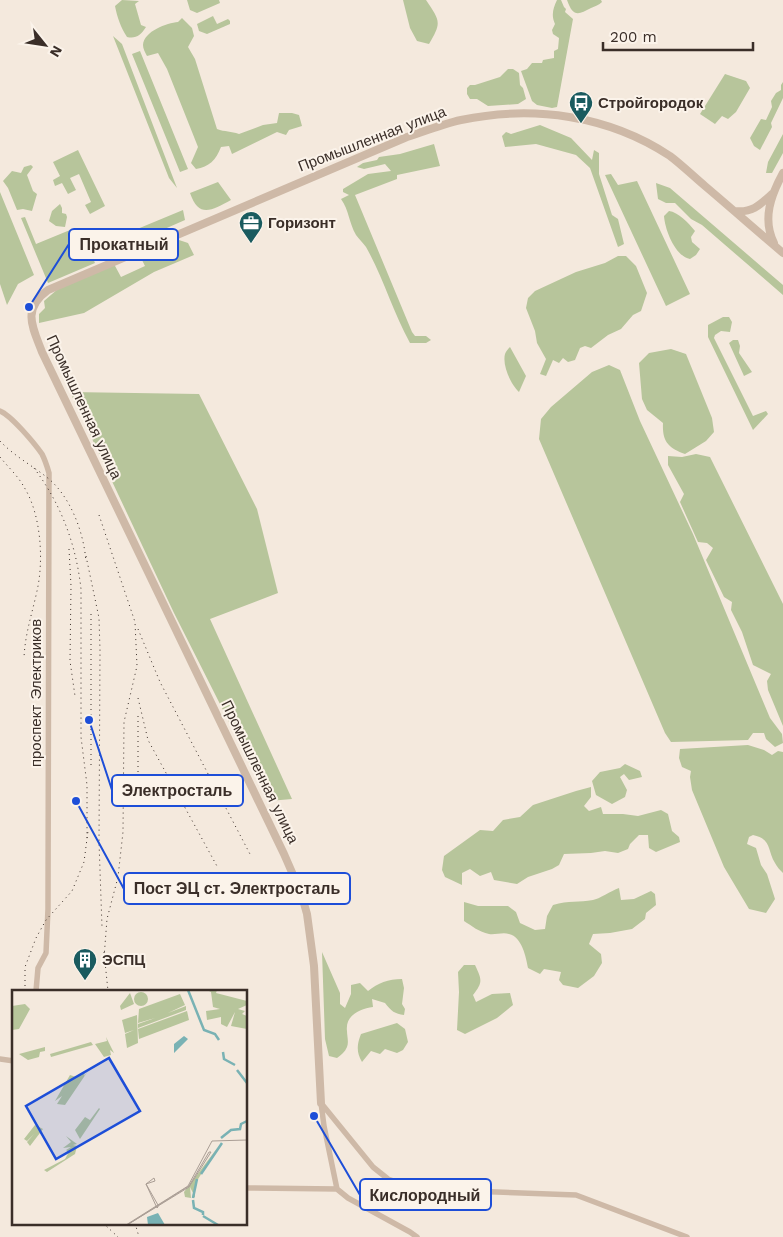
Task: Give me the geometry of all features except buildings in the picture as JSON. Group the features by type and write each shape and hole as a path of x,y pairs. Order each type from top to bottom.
{"street":[{"name":"Промышленная улица","path":"337,1189 321,1103 314,966 307,914 301,893 284,854 42,352 32,327 31,311 36,299 48,290 407,137 462,120 515,112 565,116 601,124 649,143 671,157 783,253"},
{"path":"734,210 746,212 758,208 772,194 783,173"},
{"name":"Промышленная улица","path":"772,194 767,220 770,235 776,247"},
{"name":"проспект Электриков","path":"0,411 10,418 40,452 46,462 49,473 47,627 48,909 46,953 38,968 36,990"},
{"path":"321,1103 373,1167 396,1183 416,1190 576,1195 687,1237"},
{"path":"248,1188 337,1189 348,1198 417,1237"}],"green space":[{"path":"122,0 139,1 135,4 141,25 146,27 136,37 127,37 123,30 115,6"},
{"path":"187,0 219,0 220,3 197,13 190,10"},
{"path":"403,0 426,0 437,17 436,31 429,44 417,41 410,28"},
{"path":"557,0 561,0 566,9 565,12 573,19 557,107 552,108 537,105 532,101 521,71 527,69 532,63 542,63 543,60 554,58 554,51 558,49 559,38 553,34 552,30 555,24 553,18 554,6"},
{"path":"567,0 601,0 602,2 583,12 576,13 571,9"},
{"path":"213,16 217,24 228,19 230,24 207,34 199,31 197,24"},
{"path":"182,18 192,28 194,36 188,47 195,59 217,129 239,134 263,125 277,123 279,113 299,115 302,126 289,130 286,135 277,132 232,154 229,146 221,147 212,162 205,167 196,169 191,163 198,147 167,69 158,53 147,56 143,46 144,40 152,32 162,26 178,22"},
{"path":"113,36 122,44 177,188 169,178"},
{"path":"140,51 188,169 180,172 132,54"},
{"path":"508,69 513,69 519,73 520,85 523,88 526,99 518,104 488,106 477,99 470,99 467,94 467,88 470,85 500,77"},
{"path":"725,74 746,81 750,88 736,112 728,119 722,116 715,124 700,114"},
{"path":"783,82 783,98 771,123 772,127 760,150 754,146 750,138 761,119 766,120 772,107 771,101 776,93 781,90"},
{"path":"540,125 571,138 592,160 594,150 599,153 599,174 612,215 618,219 624,244 618,247 590,168 576,155 536,144 505,147 502,136 506,132 511,134"},
{"path":"783,134 783,153 772,173 766,173 768,162"},
{"path":"434,144 440,166 397,175 397,179 355,195 412,332 415,336 426,336 431,340 426,343 410,343 372,258 356,235 341,199 349,195 343,192 343,189 368,174 391,171 385,164 364,169 357,167 363,163 377,160 379,157 400,154"},
{"path":"78,150 105,206 90,214 85,205 91,202 79,174 70,178 76,190 68,194 62,183 55,186 53,180 60,176 53,162"},
{"path":"31,165 33,167 27,175 33,191 37,194 32,211 17,210 3,181 12,171 21,173 24,167"},
{"path":"611,174 618,185 637,181 690,294 666,306 605,175"},
{"path":"218,182 231,200 212,209 202,209 194,201 190,193"},
{"path":"656,183 670,188 783,285 783,295 702,225 691,219 675,203 666,203 658,199"},
{"path":"0,192 34,275 18,284 7,305 0,284"},
{"path":"60,204 62,213 66,214 67,217 65,227 56,226 49,221 52,211"},
{"path":"183,210 185,220 135,242 130,232"},
{"path":"669,211 687,221 695,231 691,237 692,242 700,249 690,259 680,253 672,242 666,228 664,216"},
{"path":"25,217 36,244 70,230 79,253 89,249 95,263 48,283 21,218"},
{"path":"179,240 188,243 194,255 154,272 84,313 39,323 39,314 45,308 44,301 59,288 114,264 121,277 145,266 140,256 154,248"},
{"path":"618,256 626,256 636,266 647,293 641,311 633,315 621,329 608,335 591,348 585,346 580,348 575,360 568,362 563,358 559,363 553,360 546,376 540,374 546,359 537,343 535,331 526,308 528,298 535,291 576,272 605,263"},
{"path":"723,317 729,317 732,322 730,332 721,331 714,338 753,416 766,411 768,414 753,430 708,337 708,325"},
{"path":"733,340 738,340 740,346 739,353 752,372 744,376 729,343"},
{"path":"510,347 526,376 519,392 510,380 504,359 506,351"},
{"path":"671,349 686,354 712,418 714,432 706,441 685,454 671,447 665,440 663,423 647,410 642,399 639,363 649,353"},
{"path":"609,365 620,370 640,421 693,534 770,718 782,734 783,743 775,747 766,739 764,733 753,733 748,740 671,742 665,733 539,439 541,419 551,407 592,372"},
{"path":"70,392 199,394 257,509 278,593 210,619 292,799 269,801 174,613"},
{"path":"696,454 710,457 783,604 783,726 768,690 767,681 771,674 753,665 742,632 731,610 732,602 724,597 706,560 713,548 707,543 698,542 680,502 684,494 668,465 668,456 682,457"},
{"path":"748,745 764,750 772,755 778,751 783,752 783,873 763,839 753,835 749,837 747,844 756,848 775,899 766,913 749,909 724,867 692,790 691,771 682,767 679,758 680,749"},
{"path":"625,764 640,771 642,777 629,780 624,774 620,777 627,790 625,797 612,804 596,795 592,781 600,772 620,768"},
{"path":"591,787 591,797 584,806 589,811 601,807 603,814 638,816 661,810 668,814 672,831 679,837 680,842 656,852 649,848 648,835 639,835 630,844 628,849 618,853 605,851 564,854 559,865 528,877 517,884 494,880 491,872 480,876 470,869 462,873 462,885 445,877 442,870 444,856 480,830 493,831 503,820 520,817 533,805"},
{"path":"619,888 621,900 634,899 651,891 655,894 656,905 646,913 645,919 632,929 593,934 589,944 601,954 602,963 594,976 578,988 563,985 559,980 561,972 544,969 540,974 528,968 523,948 513,936 507,933 485,933 464,921 464,902 478,906 508,906 516,912 520,923 535,930 545,929 547,916 553,905 593,900"},
{"path":"322,952 340,993 340,1004 345,1008 351,994 351,985 360,983 368,991 383,982 402,979 404,988 402,1004 405,1009 404,1015 393,1012 385,1003 372,999 373,1007 359,1011 348,1021 347,1047 337,1058 329,1056 325,1039"},
{"path":"464,965 475,965 479,974 480,984 473,995 476,1002 492,994 510,993 513,1005 497,1018 465,1034 457,1030 458,972"},
{"path":"397,1023 405,1029 408,1042 403,1050 397,1053 385,1049 380,1054 371,1051 362,1062 358,1048 361,1034"}],"railway":[{"path":"0,441 49,479 64,496 79,528 86,562"},
{"path":"0,457 19,479 30,498 40,538 39,579 27,632 24,658"},
{"path":"34,468 52,496 66,525 79,572 81,589 81,737 87,785 87,838"},
{"path":"99,515 135,622 137,666 124,722 123,832 118,877 107,919 104,958"},
{"path":"69,549 71,586 70,661 75,696"},
{"path":"86,556 99,618 99,842 102,927"},
{"path":"91,613 91,765"},
{"path":"138,629 160,682 251,856"},
{"path":"138,698 148,740 218,868"},
{"path":"138,716 138,797"},
{"path":"25,990 25,967 36,938 46,920 72,891 84,862 88,831"},
{"path":"104,952 108,990"},
{"path":"104,1224 118,1237"},
{"path":"135,1224 139,1237"}],"place":[{"name":"Стройгородок","path":"581,124"},
{"name":"Горизонт","path":"251,244"},
{"name":"Прокатный","path":"29,307"},
{"name":"Электросталь","path":"89,720"},
{"name":"Пост ЭЦ ст. Электросталь","path":"76,801"},
{"name":"ЭСПЦ","path":"85,981"},
{"name":"Кислородный","path":"314,1116"}]}
